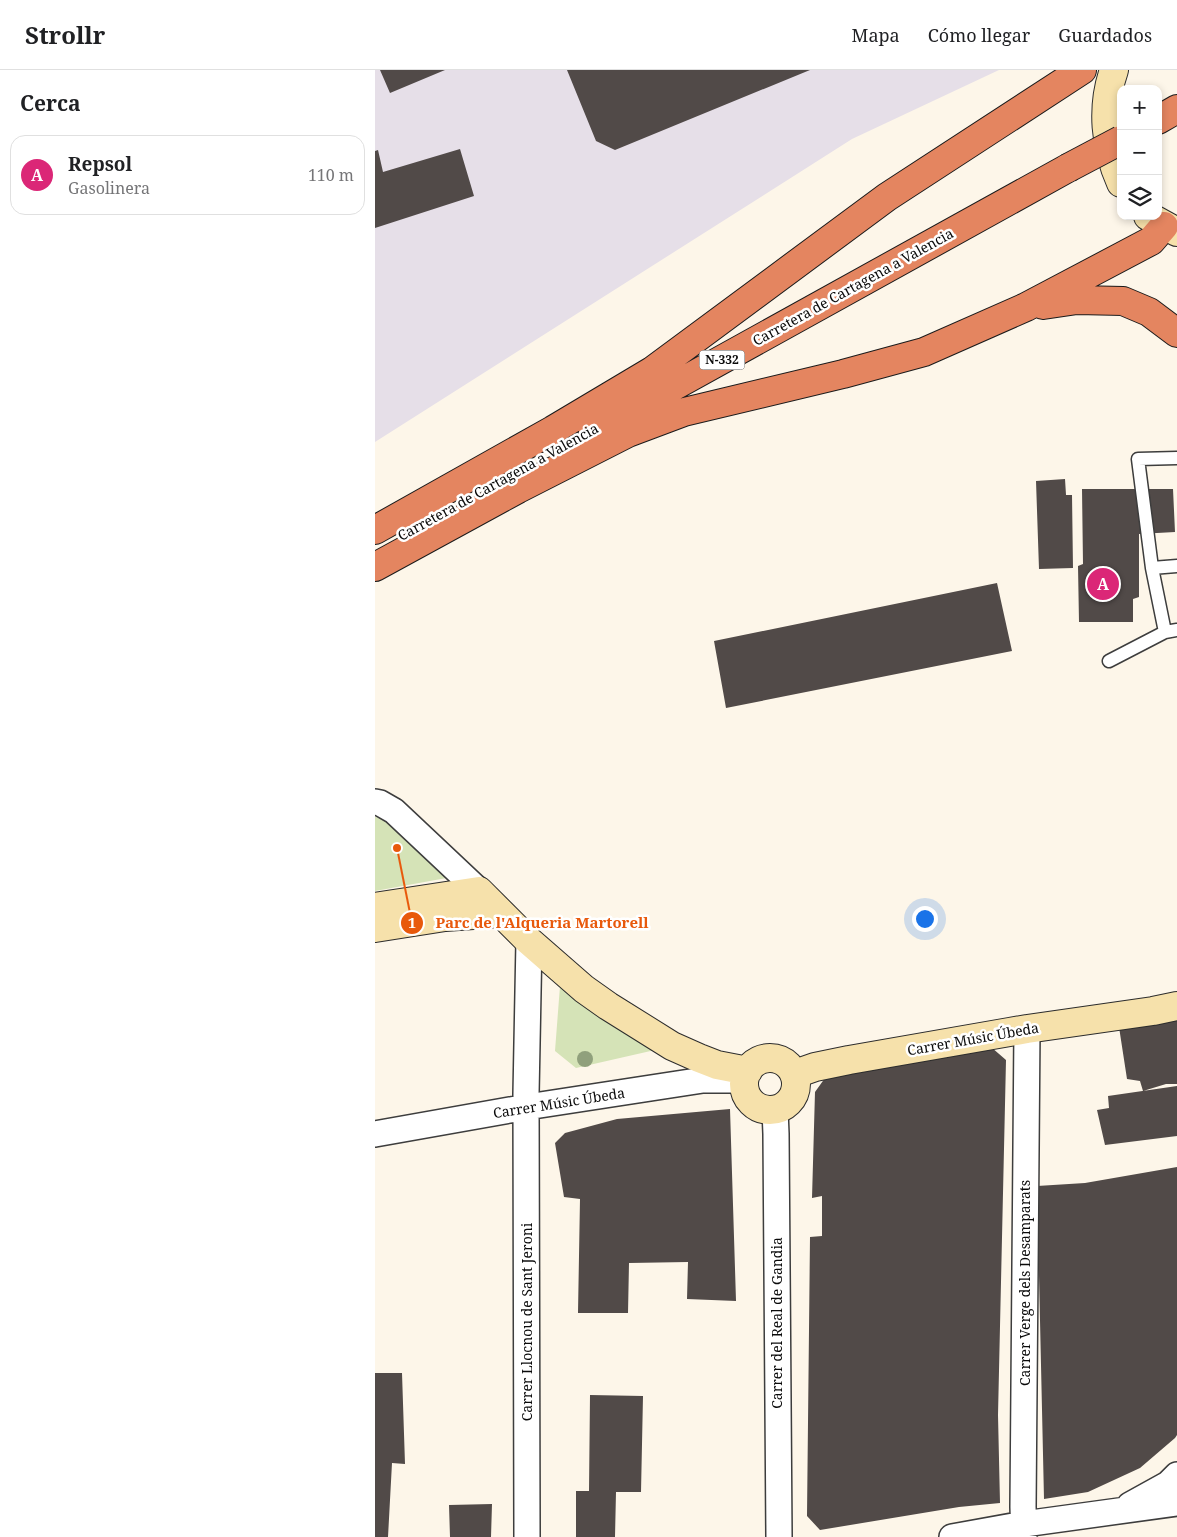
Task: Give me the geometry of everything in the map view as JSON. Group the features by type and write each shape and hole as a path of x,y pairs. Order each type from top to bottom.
{"highway":[{"path":"375,530 553,430 652,371 887,197 1082,70"},
{"path":"1162,118 1177,109"},
{"name":"Carretera de Cartagena a Valencia","path":"375,549 1117,142"},
{"path":"375,567 518,489 628,433 684,412 843,374 923,352 1026,307 1151,242 1163,225"},
{"path":"1026,307 1077,300 1123,301 1149,312 1177,333"}],"street":[{"path":"1114,70 1107,100 1106,126 1111,158 1118,175"},
{"path":"375,802 381,803 394,811 529,941 584,989 672,1046 747,1075"},
{"path":"375,907 479,891"},
{"path":"375,928 445,917 501,913"},
{"name":"Carrer Llocnou de Sant Jeroni","path":"527,1537 529,941"},
{"name":"Carrer Músic Úbeda","path":"795,1074 815,1067 849,1060 1027,1029 1165,1009 1177,986"},
{"name":"Carrer Verge dels Desamparats","path":"1024,1531 1027,1029"},
{"path":"769,1058 785,1062 795,1074 796,1090 793,1097 782,1107 775,1110 767,1110 759,1107 747,1096 745,1088 747,1075 758,1060 769,1058"},
{"name":"Carrer Músic Úbeda","path":"375,1134 527,1107 747,1075"},
{"name":"Carrer del Real de Gandia","path":"775,1110 779,1537"},
{"path":"1119,1511 1168,1484 1177,1475"},
{"path":"952,1537 1024,1531 1119,1511 1177,1503"}],"lane":[{"path":"1109,661 1171,631 1152,568 1138,459 1177,458"},
{"path":"1152,568 1177,566"}],"shaded area":[{"path":"375,70 999,70 852,139 375,442"}],"green space":[{"path":"375,817 387,820 452,877 375,891"},
{"path":"560,986 655,1050 576,1068 555,1051"}],"building":[{"path":"380,70 445,70 390,93"},
{"path":"567,70 810,70 615,150 596,141"},
{"path":"460,149 474,196 375,228 375,151 378,150 383,172"},
{"path":"1065,479 1066,495 1072,495 1073,568 1039,569 1036,481"},
{"path":"1082,489 1173,489 1175,532 1139,534 1139,597 1133,599 1133,622 1079,622 1078,566 1083,564"},
{"path":"997,583 1012,651 726,708 714,641"},
{"path":"1177,1016 1177,1084 1166,1084 1143,1091 1140,1081 1127,1079 1119,1027"},
{"path":"991,1047 1006,1060 998,1415 1000,1503 959,1507 820,1530 807,1516 810,1237 822,1236 822,1196 812,1198 815,1092 825,1078"},
{"path":"1177,1086 1177,1136 1105,1145 1097,1110 1109,1108 1108,1096"},
{"path":"730,1109 736,1301 687,1299 688,1262 629,1263 628,1313 578,1313 580,1199 564,1197 555,1143 565,1133 617,1119"},
{"path":"1177,1167 1177,1435 1140,1468 1088,1492 1044,1499 1037,1186 1085,1183"},
{"path":"375,1373 402,1373 405,1464 392,1463 388,1537 375,1537"},
{"path":"590,1395 643,1396 641,1492 616,1492 615,1537 576,1537 576,1491 589,1491"},
{"path":"492,1504 491,1537 450,1537 449,1505"}],"place":[{"name":"Repsol","path":"1103,584"},
{"name":"Parc de l'Alqueria Martorell","path":"397,848"}]}
